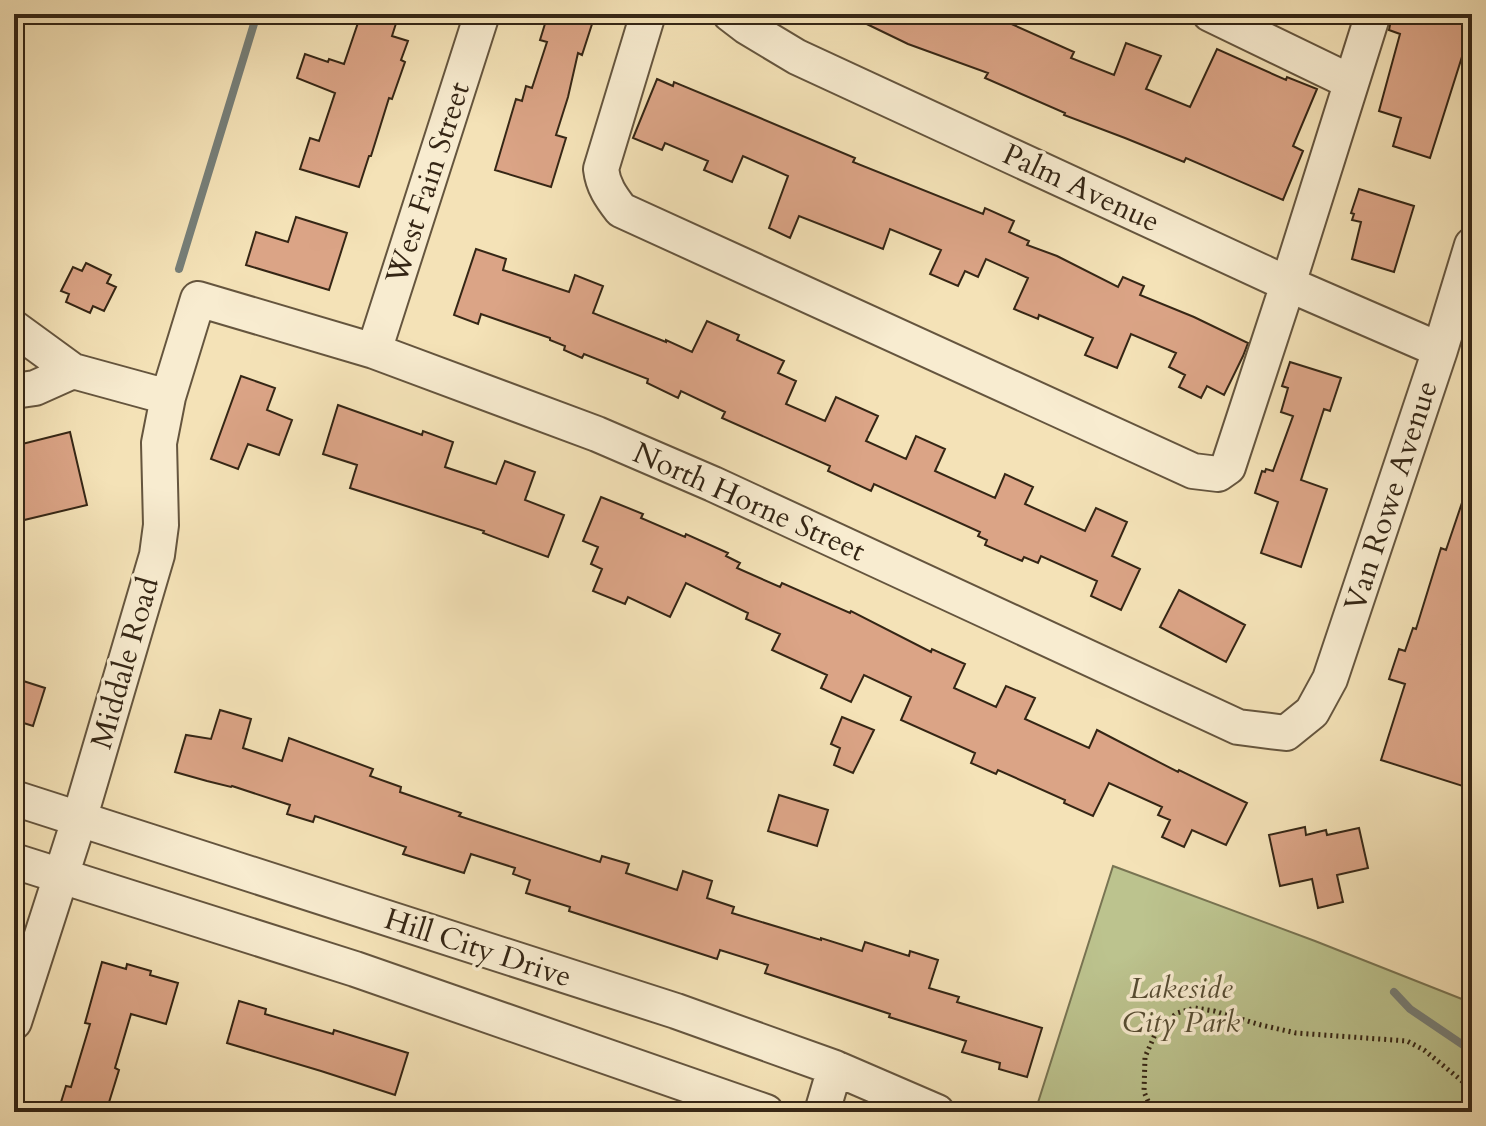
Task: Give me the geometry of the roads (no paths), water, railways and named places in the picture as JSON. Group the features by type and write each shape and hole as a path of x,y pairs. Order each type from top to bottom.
{"street":[{"name":"West Fain Street","path":"374,351 482,14"},
{"path":"648,14 601,169 602,181 621,210 1193,471 1218,474 1228,467 1373,14"},
{"name":"Palm Avenue","path":"730,14 797,57 1288,284 1440,350"},
{"path":"1210,14 1351,82"},
{"name":"Van Rowe Avenue","path":"1286,733 1312,712 1330,679 1472,245"},
{"name":"North Horne Street","path":"198,299 374,351 597,434 1238,727 1286,733"},
{"name":"Middale Road","path":"14,1022 79,820 157,555 161,525 159,443 168,397 198,299"},
{"path":"14,328 73,371 168,397"},
{"path":"14,391 35,388 73,371"},
{"name":"Hill City Drive","path":"14,798 676,1011 835,1068 937,1112"},
{"name":"Hill City Drive","path":"14,861 355,969 766,1112"},
{"path":"822,1112 835,1068"}],"waterway":[{"path":"179,269 257,14"},
{"path":"1394,992 1410,1009 1472,1051"}],"park label":[{"name":"Lakeside City Park","path":"1181,1005"}]}
